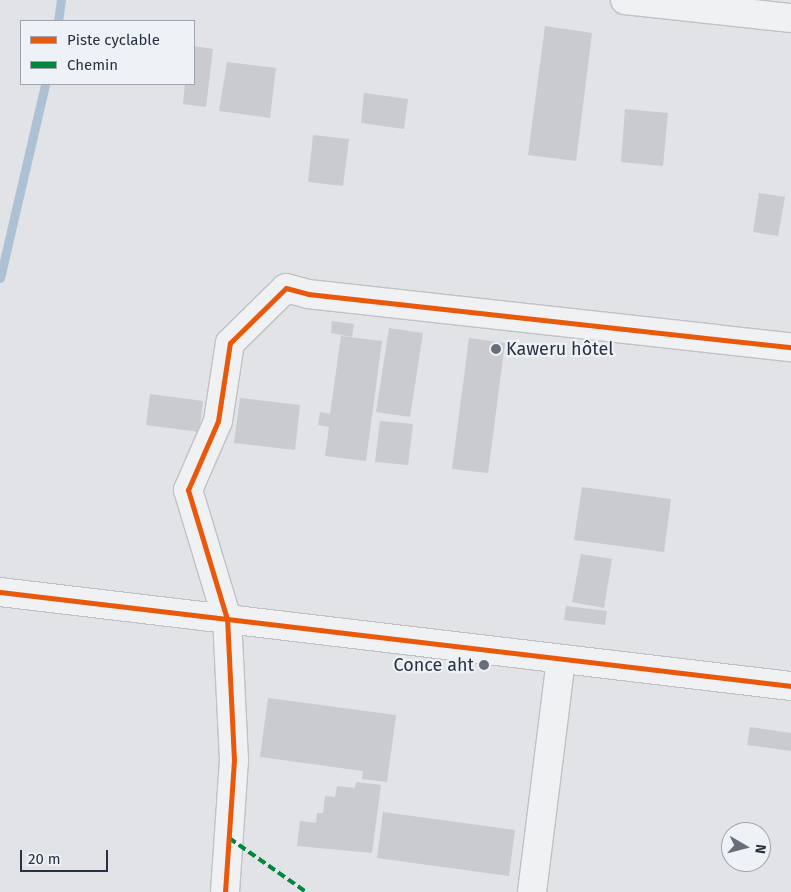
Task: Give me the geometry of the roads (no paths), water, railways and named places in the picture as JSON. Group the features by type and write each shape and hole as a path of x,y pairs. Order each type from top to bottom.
{"street":[{"path":"625,0 791,18"},
{"path":"225,892 234,760 227,619 188,490 218,421 230,343 286,288 328,297 791,348"},
{"path":"0,592 791,686"},
{"path":"532,892 561,658"}],"waterway":[{"path":"58,20 61,0"},
{"path":"0,278 45,85"}],"place":[{"name":"Kaweru hôtel","path":"496,349"},
{"name":"Conce aht","path":"484,665"}]}
